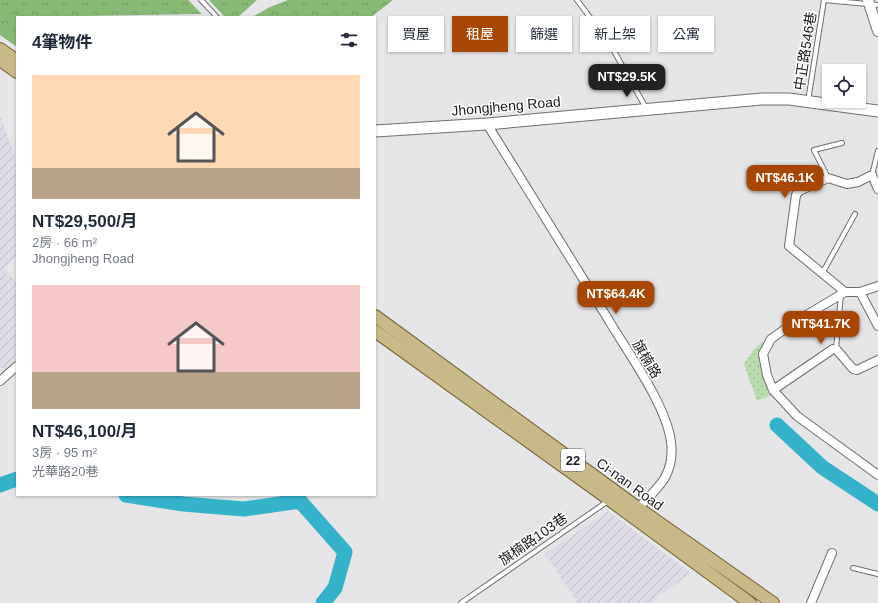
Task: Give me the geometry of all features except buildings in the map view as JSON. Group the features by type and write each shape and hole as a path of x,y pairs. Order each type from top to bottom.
{"main road":[{"path":"0,49 16,60"},
{"path":"0,60 16,71"},
{"name":"Jhongjheng Road","path":"376,132 487,124 646,108 762,99 789,99 878,112"},
{"name":"Ci-nan Road","path":"376,317 614,497 750,603"},
{"name":"Ci-nan Road","path":"376,332 614,497 638,508 773,603"}],"street":[{"path":"872,3 878,31"},
{"name":"旗楠路","path":"487,124 629,354 665,416 671,443 670,471 660,486 638,508"},
{"path":"843,294 823,272 791,248 789,242 796,195 803,188 828,178 847,184 858,182 872,175 878,189"},
{"path":"878,286 860,292 843,294 771,339 763,354 767,376 774,390 797,416 878,475"},
{"path":"860,292 878,326"},
{"path":"774,390 833,349 836,349 853,369 860,369 878,360"},
{"path":"0,381 16,367"},
{"path":"811,603 832,553"}],"lane":[{"path":"201,0 216,16"},
{"path":"577,0 610,44 646,108"},
{"name":"中正路546巷","path":"808,102 824,0 872,3"},
{"path":"828,178 814,150 842,143"},
{"path":"872,175 878,152"},
{"path":"823,272 855,214"},
{"path":"836,349 843,294"},
{"name":"旗楠路103巷","path":"462,602 614,497"},
{"path":"853,568 878,574"}],"shaded area":[{"path":"0,115 16,160 16,257 3,269 16,282 16,359 6,369 0,368"},
{"path":"608,511 691,573 650,603 577,603 545,554"}],"green space":[{"path":"0,0 188,0 202,14 16,16 16,46 0,35"},
{"path":"209,0 257,0 239,16 224,16"},
{"path":"288,0 393,0 372,16 254,16 270,7"},
{"path":"767,339 762,352 774,394 757,401 744,364 755,348"}],"waterway":[{"path":"777,425 822,467 878,504"},
{"path":"0,485 16,479"},
{"path":"132,496 183,504 244,509 300,501 345,552 335,588 323,603"}]}
